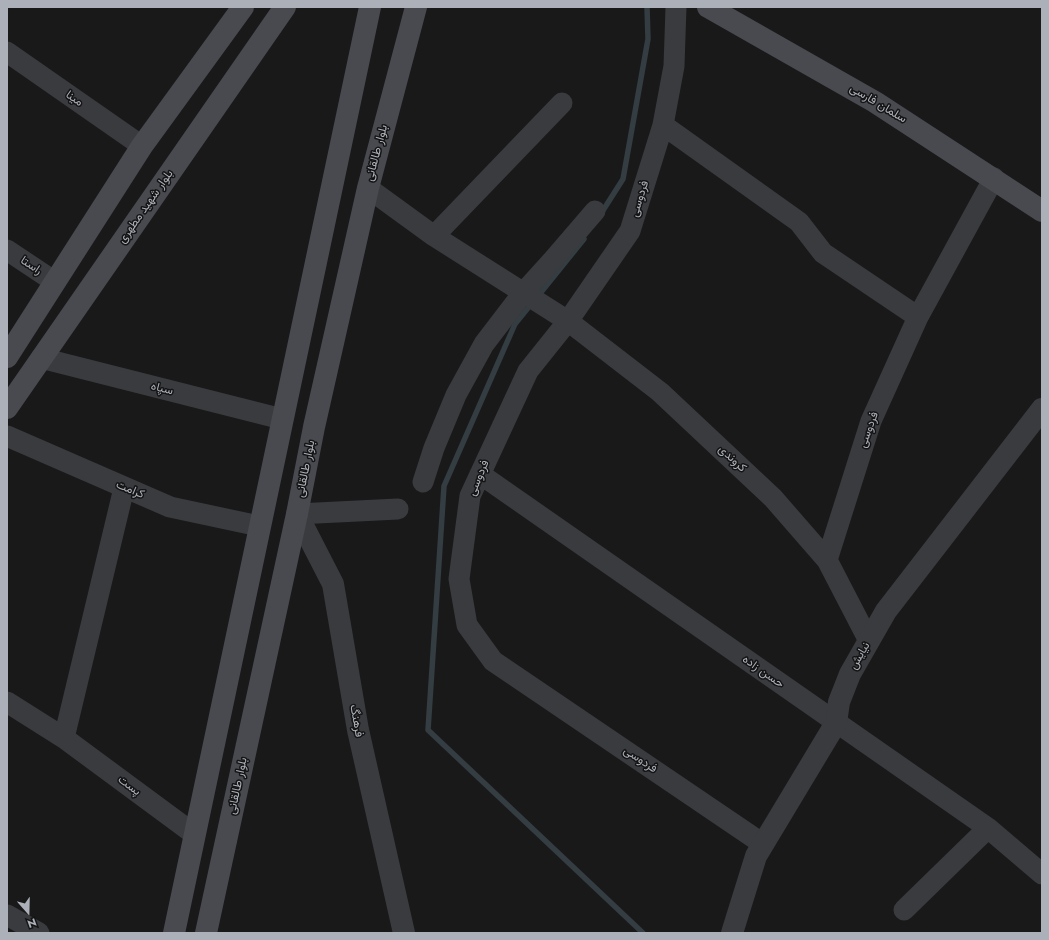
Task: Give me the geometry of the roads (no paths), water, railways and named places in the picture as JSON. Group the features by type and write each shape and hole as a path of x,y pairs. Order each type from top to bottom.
{"main road":[{"path":"7,357 142,146 243,7"},
{"name":"بلوار شهید مطهری","path":"7,408 285,7"},
{"path":"174,933 370,7"},
{"name":"بلوار طالقانی","path":"206,933 297,514 314,427 368,188 416,7"},
{"name":"سلمان فارسی","path":"708,7 875,102 994,178 1042,211"}],"street":[{"name":"فردوسی","path":"676,7 674,66 663,125 630,231 561,317 528,371 470,496 459,579 467,625 492,661 763,844"},
{"name":"مینا","path":"7,52 142,146"},
{"path":"434,236 562,104"},
{"path":"663,125 799,222 823,253 918,317"},
{"name":"فردوسی","path":"828,560 871,421 918,317 994,178"},
{"name":"کروندی","path":"368,188 434,236 561,317 660,392 773,498 828,560 868,641"},
{"path":"423,482 434,448 456,395 484,344 523,293 552,262 595,211"},
{"name":"راستا","path":"7,250 55,282"},
{"name":"سپاه","path":"41,358 282,420"},
{"name":"نیایش","path":"732,933 756,856 836,723 839,702 850,674 868,641 886,611 1042,409"},
{"name":"کرامت","path":"7,436 170,507 260,526"},
{"name":"حسن زاده","path":"480,474 988,828 1042,874"},
{"path":"64,738 124,488"},
{"path":"297,514 398,509"},
{"name":"فرهنگ","path":"297,514 333,584 358,730 404,933"},
{"name":"پست","path":"7,702 64,738 194,834"},
{"path":"904,910 988,828"},
{"path":"7,915 39,933"}],"waterway":[{"path":"602,212 623,179 648,39 647,7"},
{"path":"538,296 584,239"},
{"path":"532,303 515,324 444,486 428,730 643,933"}]}
